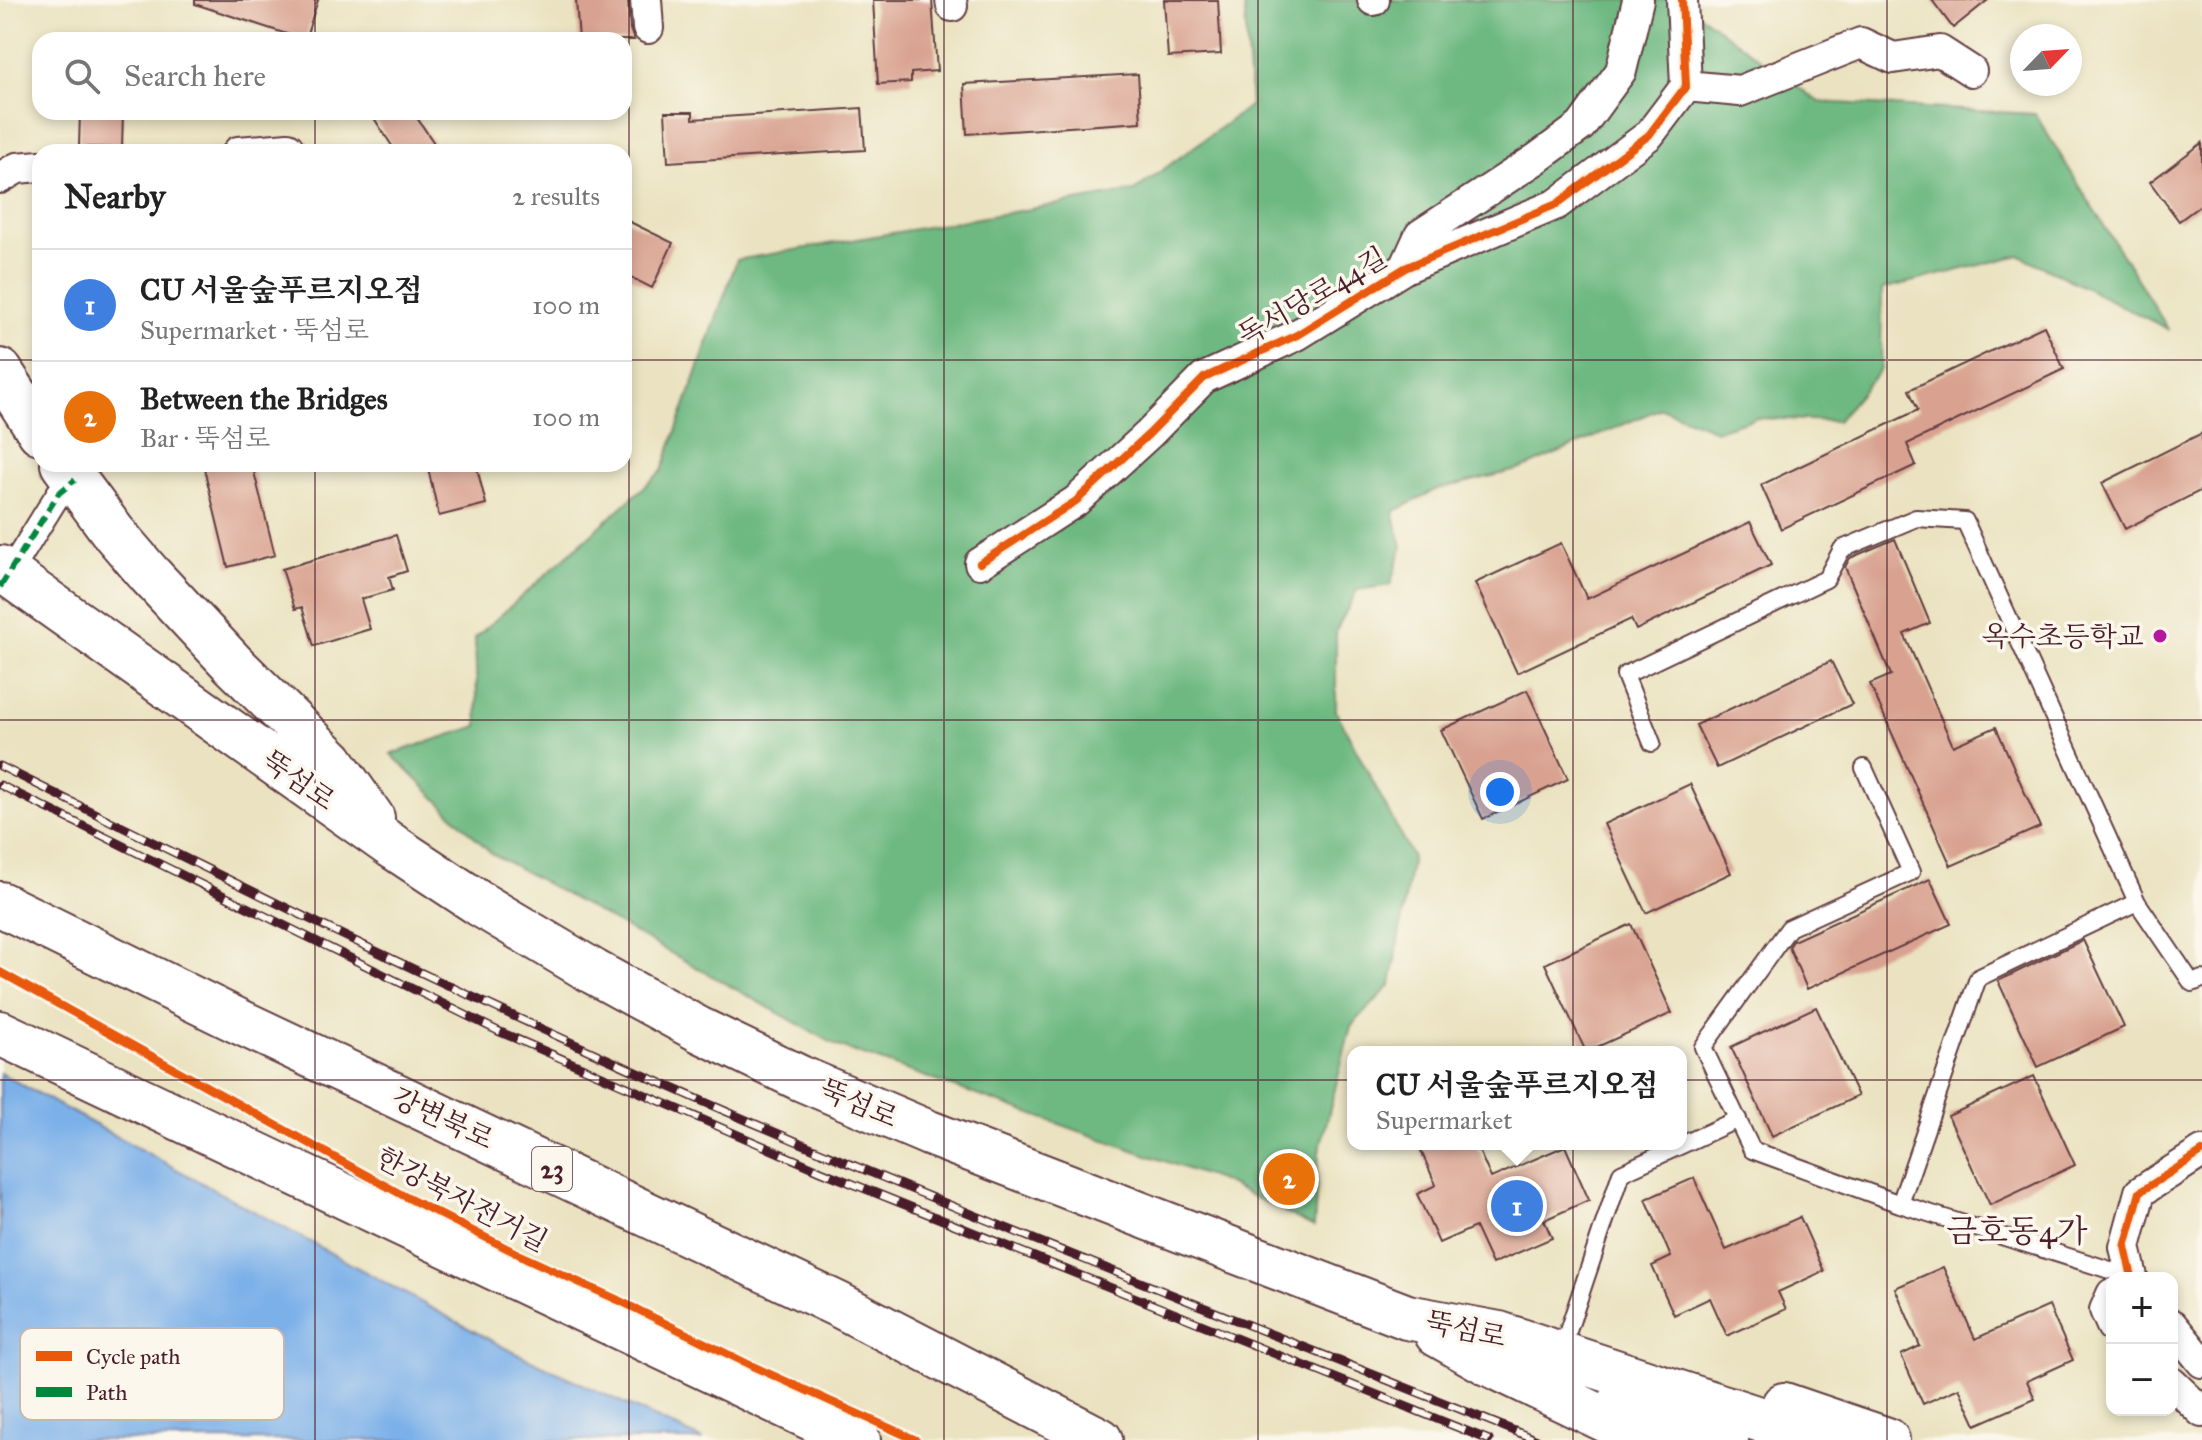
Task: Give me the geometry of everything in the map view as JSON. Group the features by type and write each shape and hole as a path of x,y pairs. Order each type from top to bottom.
{"main road":[{"path":"0,371 32,420"},
{"path":"69,472 113,532 192,622 332,761 392,846"},
{"name":"뚝섬로","path":"3,577 480,904 700,1030 800,1078 929,1133 1407,1317 1499,1334 1761,1419 1815,1440"},
{"name":"강변북로","path":"0,904 251,1027 839,1305 1100,1440"},
{"path":"0,1033 858,1440"},
{"path":"1407,1317 1505,1307 1887,1440"},
{"path":"1407,1317 1490,1364 1648,1440"},
{"name":"뚝섬로","path":"1490,1364 1726,1440"}],"street":[{"name":"독서당로44길","path":"1405,268 1420,235 1581,126 1621,71 1638,0"},
{"path":"1682,0 1686,86 1740,91 1861,43 1893,58 1940,51 1971,71"},
{"name":"독서당로44길","path":"980,563 1076,501 1204,378 1297,335 1405,268 1557,204 1649,135 1686,86"},
{"path":"0,178 17,168 32,167"},
{"path":"3,577 59,493 69,472"},
{"path":"2127,1272 2125,1247 2140,1192 2202,1152"},
{"path":"2178,1332 2202,1362"},
{"path":"2178,1389 2202,1412"}],"lane":[{"path":"1652,743 1625,675 1826,579 1842,549 1916,518 1965,521 2137,902 2192,983 2202,979"},
{"path":"1864,768 1911,872 1789,928 1703,1047 1752,1150 2106,1274"},
{"path":"1900,1204 1978,978 2137,902"},
{"path":"1687,1143 1738,1119"},
{"path":"1568,1331 1621,1173 1671,1150"}],"green space":[{"path":"1244,0 1679,0 1819,102 2035,114 2168,329 2020,255 1882,289 1881,369 1837,421 1756,418 1716,430 1661,408 1521,469 1435,490 1393,512 1402,547 1390,585 1357,590 1336,631 1336,711 1412,857 1391,985 1351,1026 1319,1152 1314,1227 1224,1182 838,1046 491,853 391,754 478,726 475,638 662,471 737,260 1134,191 1251,105"}],"water":[{"path":"0,1073 505,1348 703,1440 0,1440"}],"building":[{"path":"195,0 318,0 308,32 281,32 195,4"},
{"path":"576,0 628,0 631,32 578,32"},
{"path":"873,0 932,0 937,71 911,73 911,82 878,84"},
{"path":"1164,0 1218,0 1221,54 1168,57"},
{"path":"1932,0 1988,0 1953,28"},
{"path":"1138,74 1141,122 967,134 964,84"},
{"path":"862,108 865,150 668,162 665,112 693,112 693,119"},
{"path":"80,120 123,120 122,144 79,144"},
{"path":"375,120 418,120 435,144 391,144"},
{"path":"2202,143 2202,204 2179,221 2150,182"},
{"path":"632,223 673,243 652,288 632,278"},
{"path":"2044,326 2064,369 1907,444 1916,465 1781,529 1761,485 1918,410 1909,390"},
{"path":"2202,433 2202,490 2125,529 2102,483"},
{"path":"205,472 254,472 275,555 228,567"},
{"path":"429,472 478,472 486,504 439,516"},
{"path":"1750,522 1771,565 1636,630 1631,619 1517,673 1475,583 1561,543 1587,599"},
{"path":"396,535 407,571 389,577 393,590 361,599 370,629 314,646 302,607 295,609 282,569"},
{"path":"1895,539 1930,623 1904,634 1953,746 1996,727 2040,827 1951,866 1870,684 1891,675 1845,567 1850,558"},
{"path":"1831,661 1852,704 1717,768 1696,725"},
{"path":"1527,690 1568,779 1483,819 1441,730"},
{"path":"1690,784 1731,873 1646,913 1604,824"},
{"path":"1930,879 1951,924 1807,989 1789,947 1793,941"},
{"path":"1631,924 1672,1013 1599,1046 1583,1046 1545,964"},
{"path":"2083,940 2124,1027 2038,1067 1998,981"},
{"path":"1816,1007 1858,1096 1772,1136 1731,1047"},
{"path":"2034,1076 2075,1165 1990,1205 1948,1116"},
{"path":"1421,1150 1479,1150 1491,1178 1556,1150 1567,1150 1589,1200 1544,1220 1552,1238 1492,1264 1475,1227 1439,1243 1417,1194 1436,1185"},
{"path":"1694,1178 1726,1250 1800,1217 1824,1271 1778,1292 1786,1309 1727,1336 1710,1298 1674,1315 1652,1266 1671,1257 1646,1199"},
{"path":"1943,1267 1975,1339 2049,1306 2073,1360 2027,1381 2035,1399 1976,1425 1959,1388 1923,1404 1901,1355 1920,1346 1895,1288"}],"railway":[{"path":"0,766 440,982 709,1104 1018,1233 1537,1440"},
{"path":"0,785 498,1031 821,1171 1489,1440"}],"marked path":[{"path":"0,587 59,493 75,480"}],"cycle path":[{"path":"980,563 1076,501 1204,378 1297,335 1405,268 1557,204 1649,135 1686,86 1682,0"},
{"name":"한강북자전거길","path":"0,972 406,1197 750,1365 916,1440"},
{"path":"2131,1272 2125,1247 2140,1192 2202,1152"}],"place":[{"name":"옥수초등학교","path":"2160,636"},
{"name":"Between the Bridges","path":"1289,1179"},
{"name":"CU 서울숲푸르지오점","path":"1517,1206"}],"district":[{"name":"금호동4가","path":"2017,1231"}]}
